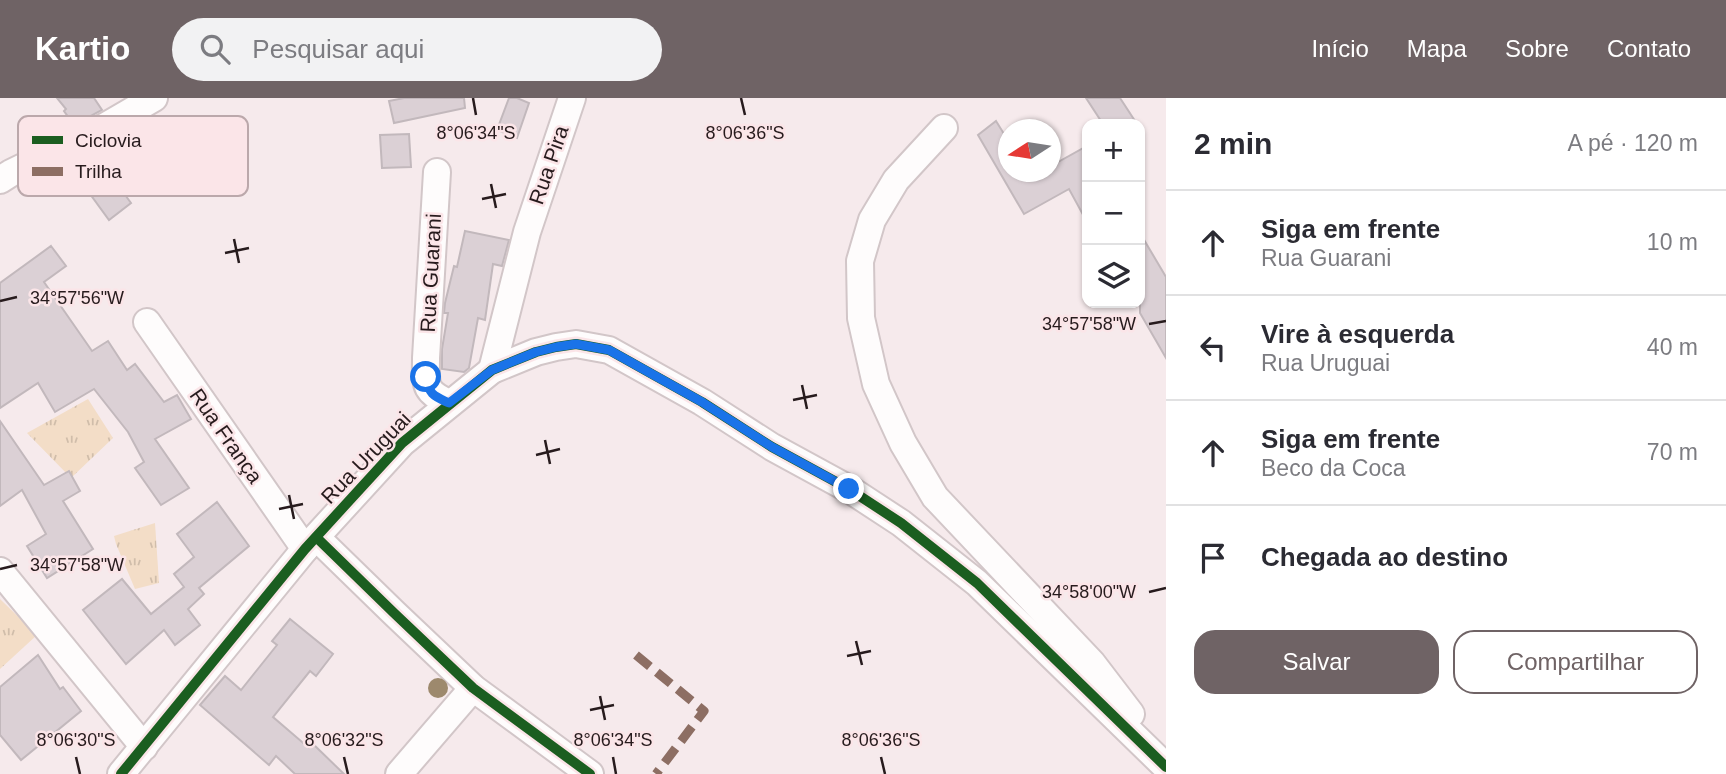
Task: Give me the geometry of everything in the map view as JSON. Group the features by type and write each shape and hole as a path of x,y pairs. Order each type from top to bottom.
{"street":[{"path":"123,116 154,98"},
{"name":"Rua Pira","path":"492,370 527,232 572,98"},
{"path":"944,128 896,180 872,220 860,261 861,318 876,384 903,443 935,497 1091,663 1166,760"},
{"path":"0,180 18,170"},
{"name":"Rua Guarani","path":"437,172 426,377 433,396 449,403"},
{"name":"Rua França","path":"147,322 311,543 394,613 473,688 590,774"},
{"name":"Rua Uruguai","path":"121,774 311,543 402,443 492,370 536,352 576,344 609,350 702,402 772,447 849,489 901,523 977,583 1166,767"},
{"path":"0,571 144,747"},
{"path":"399,774 473,688"}],"green space":[{"path":"88,399 113,438 71,478 27,433"},
{"path":"155,523 159,583 135,589 114,536"},
{"path":"0,599 37,635 0,669"}],"building":[{"path":"57,98 94,98 102,110 91,116 68,116 64,111 66,109"},
{"path":"404,98 464,98 465,108 394,123 389,101"},
{"path":"509,98 529,103 517,138 497,130"},
{"path":"1086,98 1120,98 1134,119 1100,119"},
{"path":"996,121 998,169 978,135"},
{"path":"409,134 411,167 382,168 380,135"},
{"path":"1082,149 1082,213 1069,189 1024,214 1005,182 1061,182 1061,160"},
{"path":"91,196 126,196 131,203 109,220"},
{"path":"465,231 509,240 502,266 493,264 485,320 478,318 469,368 464,372 442,369 442,349 448,313 444,313 445,303"},
{"path":"1145,241 1166,277 1166,358 1140,313 1140,308 1145,308"},
{"path":"51,246 66,266 44,282 92,351 108,341 127,370 135,364 164,402 177,395 191,419 155,439 189,488 161,505 135,468 144,462 128,432 94,389 55,412 38,383 0,408 0,283"},
{"path":"0,421 44,485 69,471 80,491 63,501 93,549 47,578 27,546 46,534 22,490 0,506"},
{"path":"217,502 249,546 199,588 204,594 188,609 200,625 175,645 164,630 126,664 83,610 122,579 151,614 184,587 174,574 194,557 177,534"},
{"path":"290,619 333,654 316,676 310,671 273,717 309,748 313,744 344,774 295,774 276,756 269,765 200,705 225,676 241,690 277,645 272,641"},
{"path":"38,655 60,689 63,687 81,711 21,760 0,735 0,687"}],"marked path":[{"path":"636,655 704,711 656,774"}],"cycle path":[{"path":"121,774 305,549 402,443 492,370 536,352 576,344 609,350 702,402 772,447 849,489 901,523 977,583 1166,767"},
{"path":"317,538 473,688 590,774"}],"route":[{"path":"426,377 433,396 449,403 492,370 536,352 576,344 609,350 702,402 772,447 849,489"}]}
